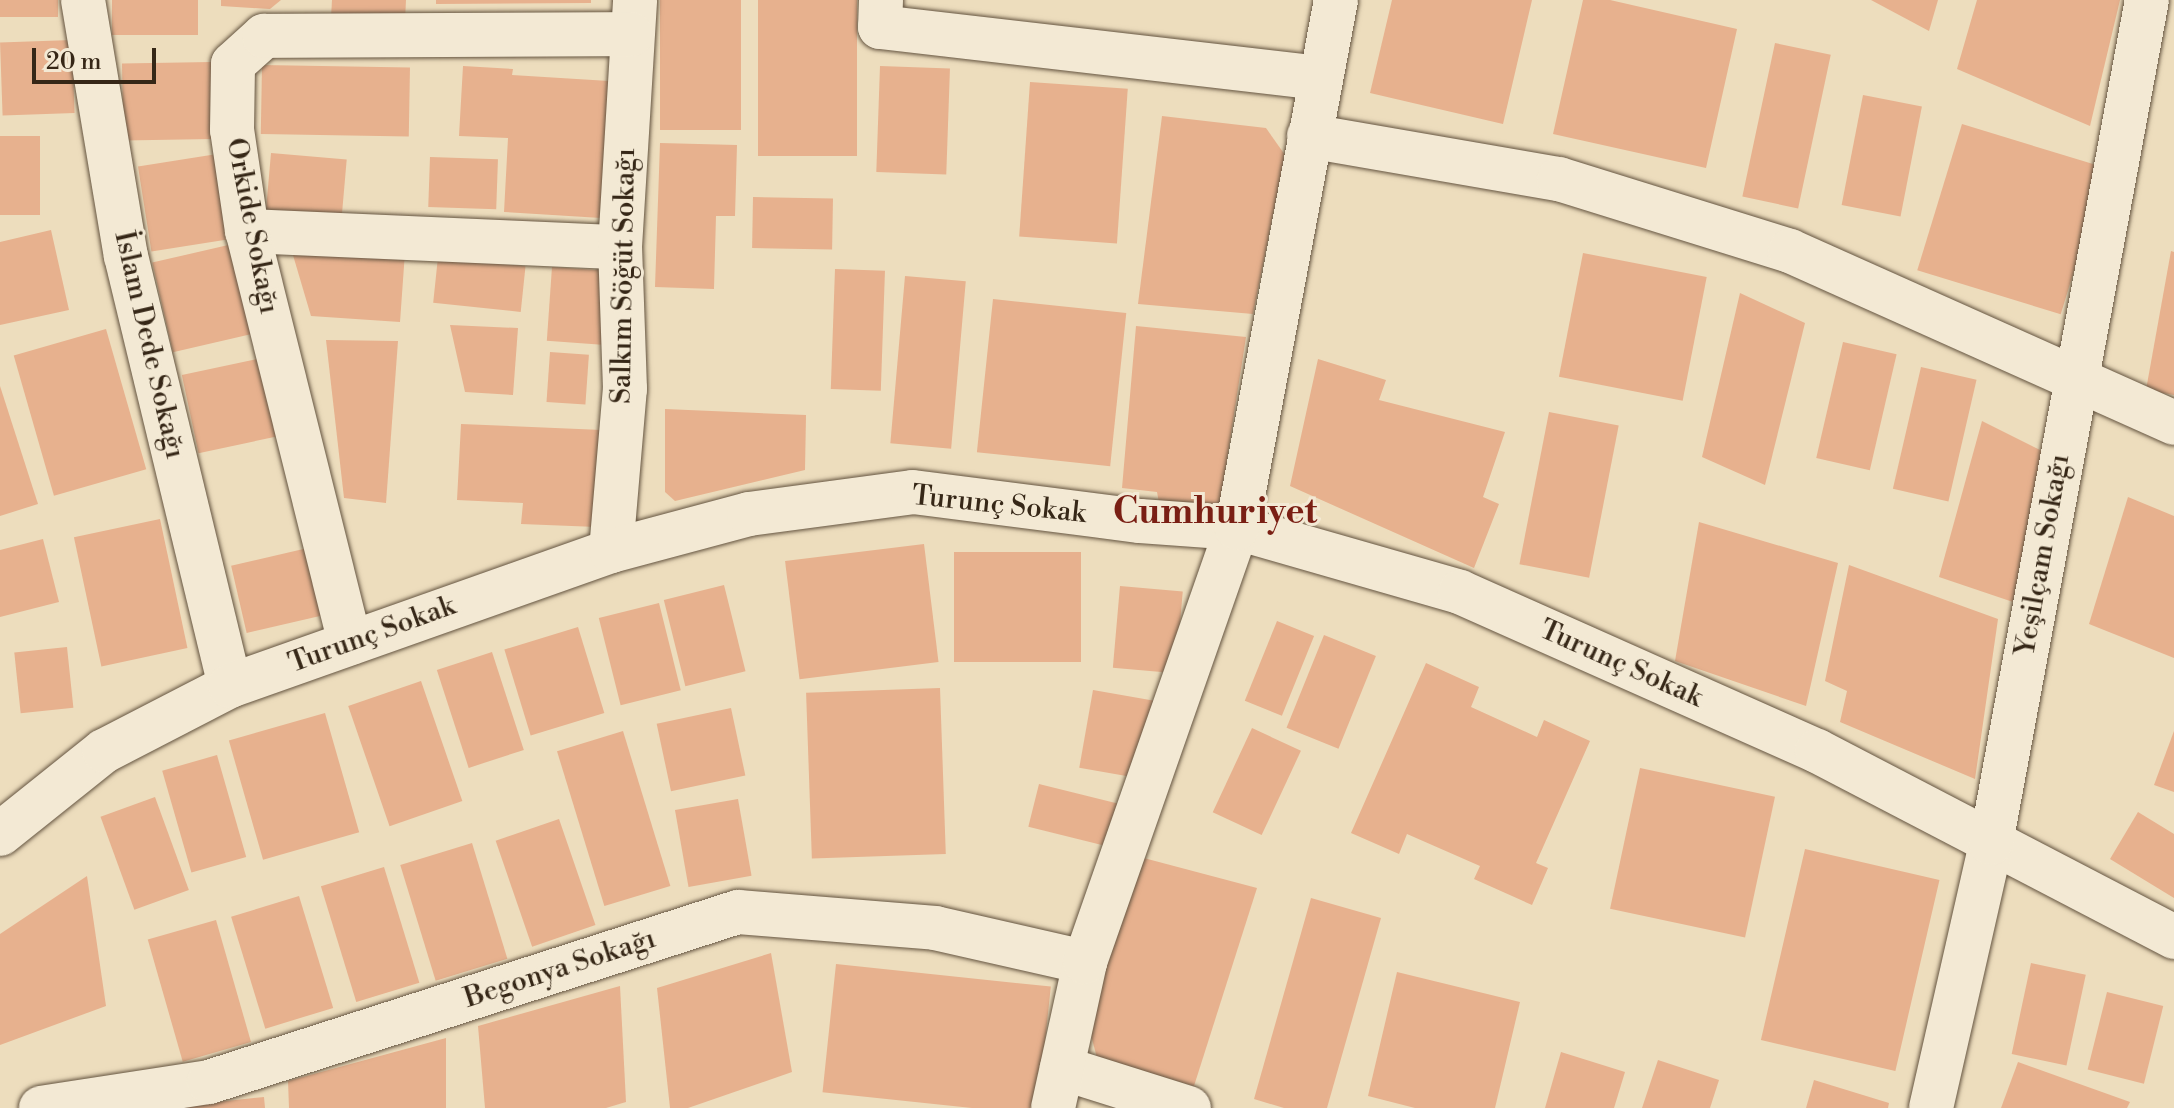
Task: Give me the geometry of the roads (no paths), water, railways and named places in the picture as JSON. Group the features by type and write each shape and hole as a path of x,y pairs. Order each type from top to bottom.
{"street":[{"name":"İslam Dede Sokağı","path":"83,0 126,256 230,686"},
{"path":"1189,1108 1057,1088 1085,962 1237,528 1336,0"},
{"name":"Yeşilçam Sokağı","path":"1931,1108 1991,843 2074,379 2147,0"},
{"path":"881,14 1321,78"},
{"name":"Orkide Sokağı","path":"350,643 247,231 232,130 233,64 264,36 312,19 633,17"},
{"name":"Salkım Söğüt Sokağı","path":"611,551 625,389 620,247 633,17"},
{"path":"1309,136 1559,179 1790,251 2174,423"},
{"path":"247,231 620,247"},
{"name":"Turunç Sokak","path":"0,834 104,751 230,686 611,551 749,514 913,492 1140,521 1237,528 1460,592 1817,751 2174,937"},
{"name":"Begonya Sokağı","path":"41,1108 209,1082 738,912 935,928 1085,962"}],"district":[{"name":"Cumhuriyet","path":"1215,513"}]}
